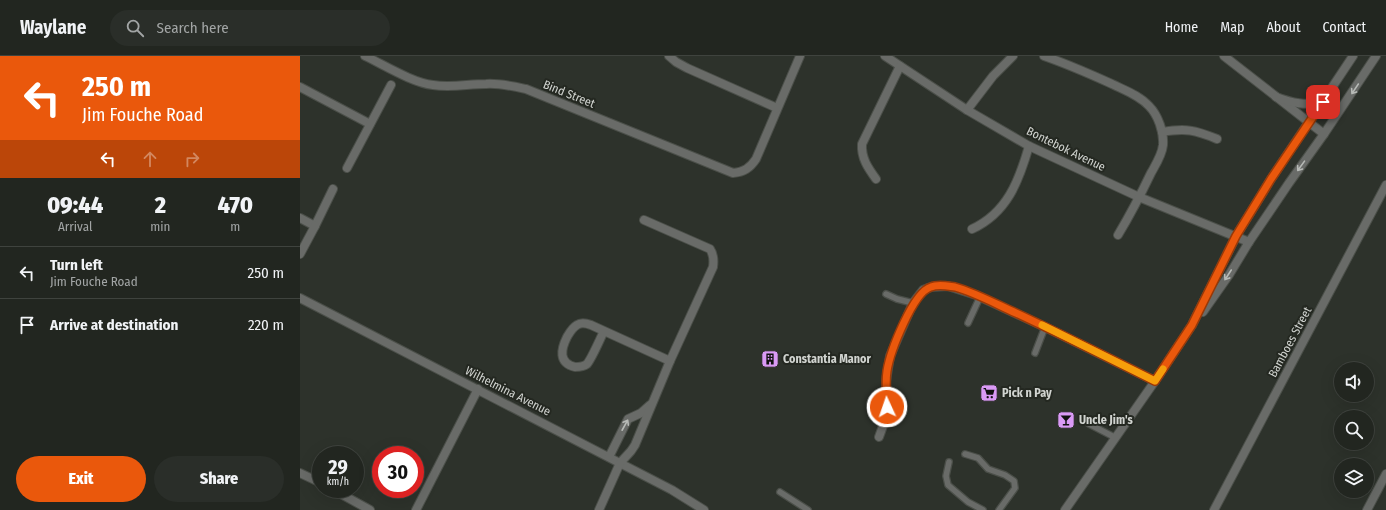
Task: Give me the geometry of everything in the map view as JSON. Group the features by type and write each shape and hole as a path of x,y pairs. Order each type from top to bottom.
{"street":[{"name":"Bind Street","path":"365,56 419,82 433,85 459,86 487,83 506,84 526,89 733,173 741,172 752,166 777,108"},
{"path":"669,56 687,68 777,108 800,56"},
{"name":"Bontebok Avenue","path":"885,56 967,110 1030,146 1139,197 1249,242"},
{"path":"967,110 993,76 1014,56"},
{"path":"1044,56 1106,81 1142,100 1150,106 1158,119 1162,132 1163,145 1160,155 1118,236"},
{"path":"1224,56 1324,134"},
{"path":"1192,325 1236,236 1271,179 1353,56"},
{"path":"1065,510 1116,438 1192,325 1229,275 1288,183 1324,134 1376,56"},
{"path":"876,179 864,161 861,153 862,144 900,66"},
{"path":"347,168 391,85"},
{"path":"300,87 370,124"},
{"path":"1276,97 1296,103 1310,104 1323,102"},
{"path":"1162,132 1186,129 1199,131 1216,139"},
{"path":"972,229 984,224 1007,201 1023,167 1030,146"},
{"name":"Bamboes Street","path":"1214,510 1386,184"},
{"path":"300,254 333,189"},
{"path":"300,218 315,226"},
{"path":"599,510 620,463 631,452 670,361 713,267 713,253 710,249 644,220"},
{"path":"879,437 887,415 887,370 893,349 913,303 924,290 931,286 939,285 955,288 980,297 1155,381"},
{"name":"Wilhelmina Avenue","path":"300,298 672,490 704,510"},
{"path":"604,331 587,363 578,367 570,365 566,362 562,352 572,328 578,324 586,323 604,331 670,361"},
{"path":"416,510 478,389"},
{"path":"609,457 628,419 641,413 652,403"},
{"path":"300,473 312,479"},
{"path":"1367,510 1386,474"},
{"path":"348,498 370,510"}],"lane":[{"path":"886,294 897,299 913,303"},
{"path":"968,323 980,297"},
{"path":"1035,353 1045,327"},
{"path":"1089,424 1116,438"},
{"path":"965,454 978,458 988,469 1005,475 1014,481 1015,488 999,510"},
{"path":"949,462 946,476 948,485 968,502 983,510"},
{"path":"780,492 808,510"}],"slow traffic":[{"path":"1042,325 1155,381 1163,369"}],"place":[{"name":"Constantia Manor","path":"770,359"},
{"name":"Pick n Pay","path":"989,393"},
{"name":"Uncle Jim's","path":"1066,420"}],"route":[{"path":"887,407 887,370 890,356 901,329 913,303 924,290 931,286 939,285 948,286 976,295 1155,381 1192,325 1236,236 1271,179 1323,102"}]}
